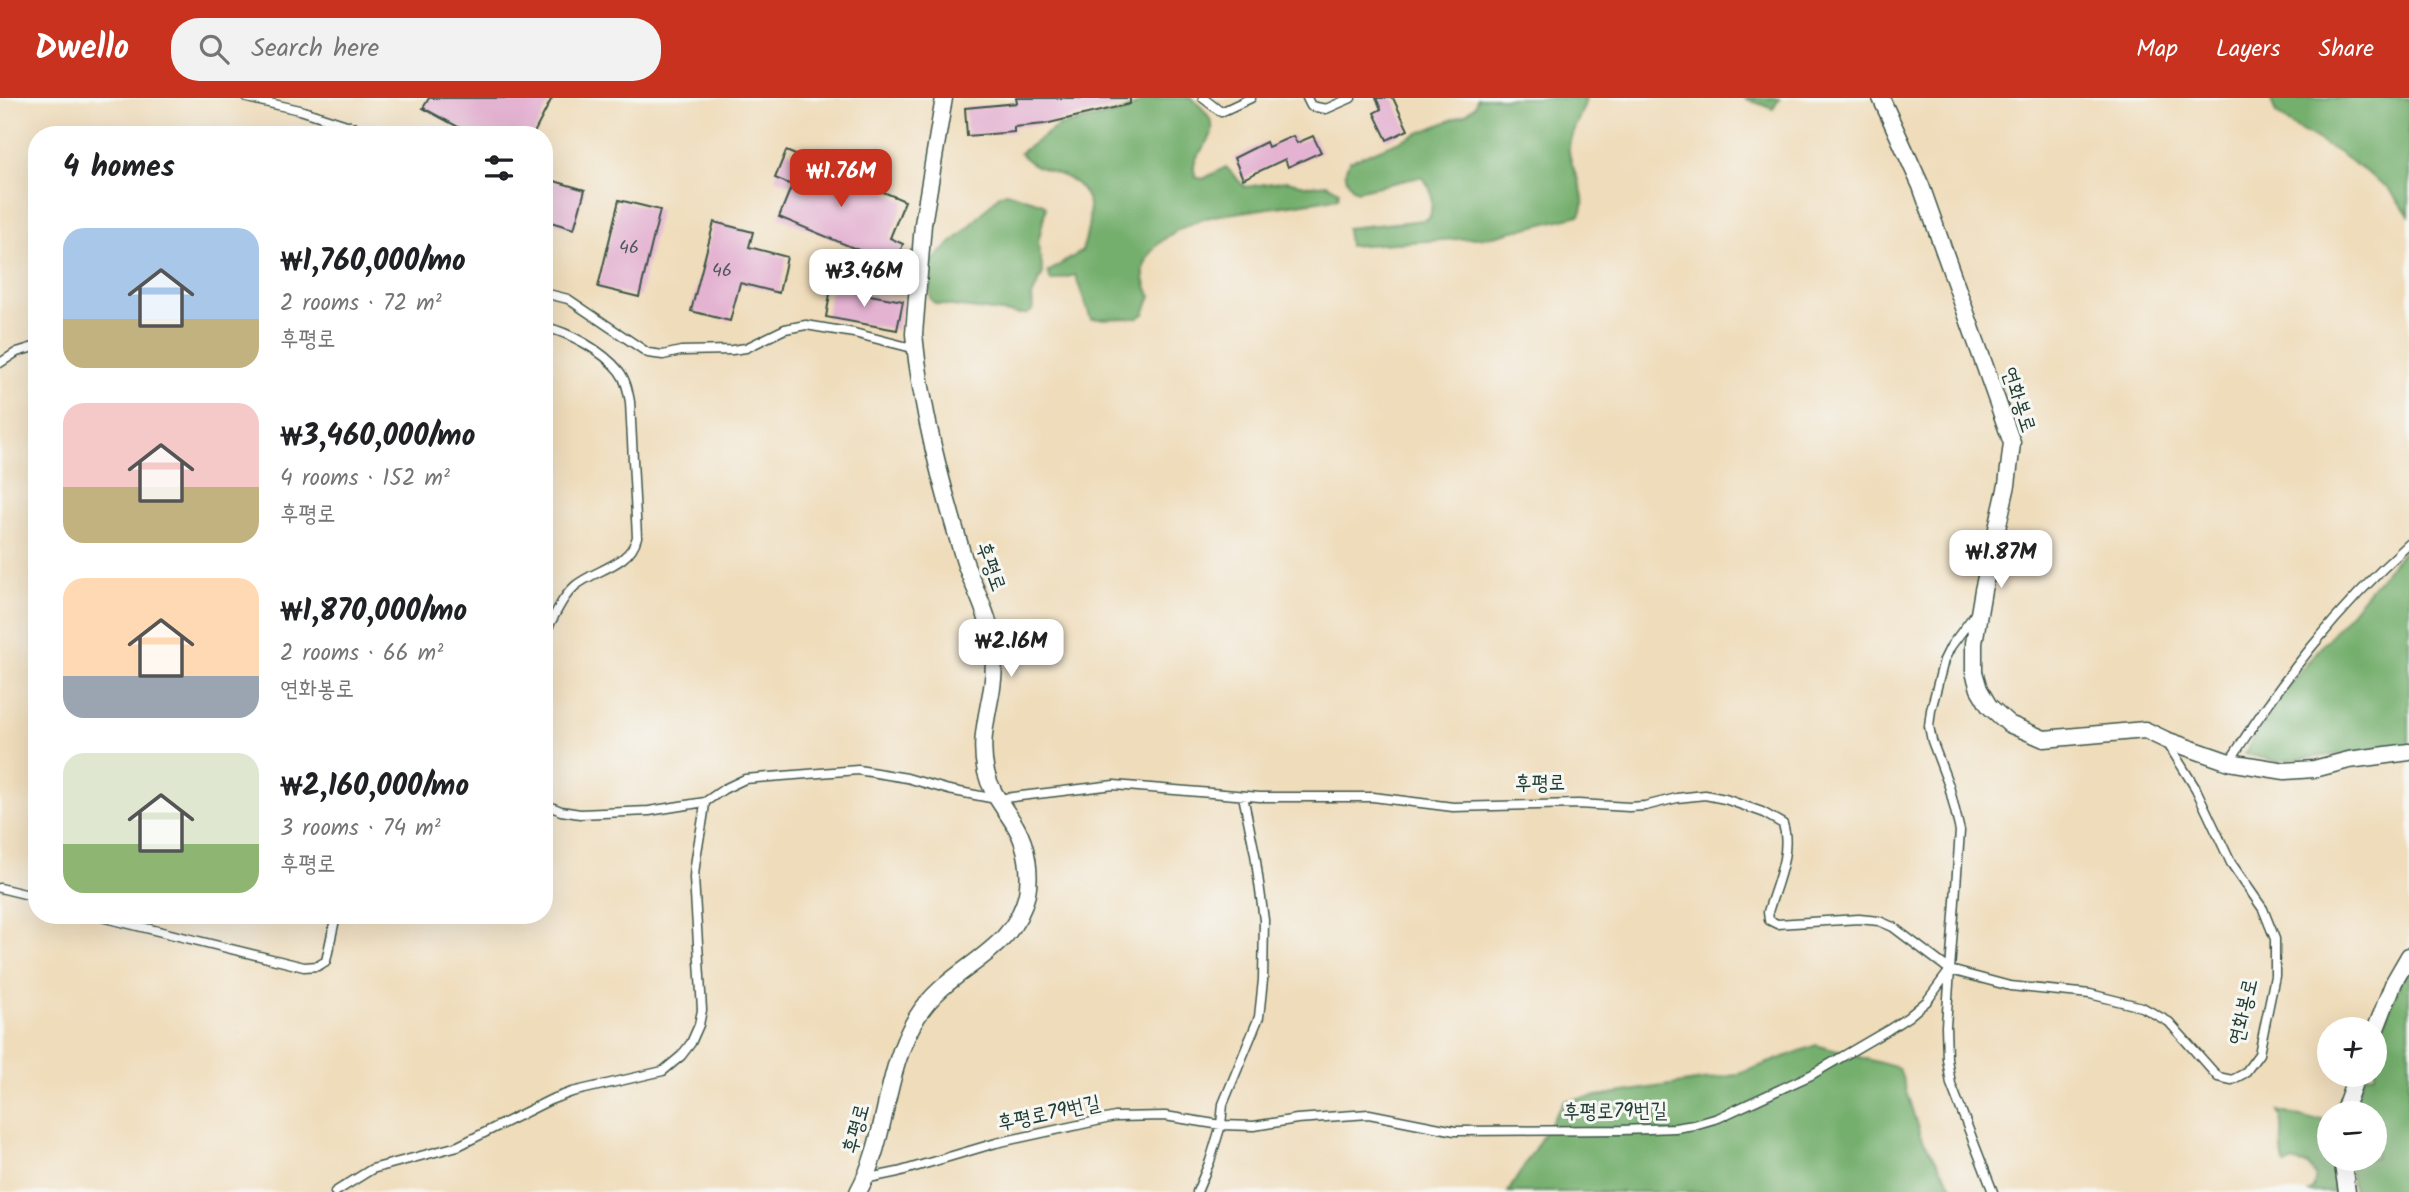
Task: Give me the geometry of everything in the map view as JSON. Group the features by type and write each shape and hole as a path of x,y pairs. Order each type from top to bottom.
{"street":[{"name":"후평로","path":"861,1185 878,1138 902,1045 917,1016 937,990 1011,932 1022,913 1029,870 1026,852 1017,829 996,799 986,772 982,749 993,685 994,652 990,627 963,559 934,453 919,379 914,334 923,225 944,98"},
{"name":"연화봉로","path":"1881,98 1921,186 2012,443 2007,485 1974,643 1979,689 1989,706 2009,724 2044,739 2145,730 2229,762 2285,771 2314,769 2349,760 2409,752"},
{"path":"2380,1017 2393,982 2409,956"},
{"path":"2344,1171 2347,1192"}],"lane":[{"path":"247,98 300,110 350,126"},
{"path":"1203,98 1220,112 1251,98"},
{"path":"1307,98 1311,106 1326,110 1350,98"},
{"path":"553,295 568,299 648,353 663,355 681,351 732,351 746,348 785,329 806,325 916,348"},
{"path":"553,329 576,338 618,370 626,383 630,402 637,537 628,556 575,586 566,595 553,617"},
{"path":"0,363 28,349"},
{"path":"2229,762 2272,696 2319,636 2373,576 2409,544"},
{"path":"1979,609 1951,646 1944,660 1929,726 1949,786 1960,831 1946,1027 1949,1072 1993,1192"},
{"name":"연화봉로","path":"1950,970 2010,986 2090,994 2142,1007 2169,1022 2218,1077 2232,1080 2245,1073 2259,1054 2275,976 2275,939 2263,909 2231,863 2196,789 2166,740"},
{"name":"후평로","path":"553,808 580,814 606,814 705,803 724,789 745,779 858,770 907,778 996,799 1114,785 1243,796 1373,797 1454,807 1578,804 1629,807 1705,795 1762,812 1783,824 1787,837 1768,912 1769,920 1777,924 1879,920 1893,927 1950,970"},
{"path":"1198,1192 1210,1161 1223,1104 1259,1017 1264,920 1255,854 1243,796"},
{"path":"335,1192 372,1169 445,1151 550,1100 593,1085 663,1071 681,1056 699,1025 702,1010 694,878 705,803"},
{"path":"0,888 28,895"},
{"path":"130,924 304,967 318,966 326,961 333,924"},
{"name":"후평로79번길","path":"861,1185 996,1143 1115,1117 1165,1116 1220,1125 1254,1126 1297,1119 1368,1114 1455,1131 1622,1130 1695,1125 1718,1118 1811,1075 1888,1030 1927,1001 1950,970"}],"green space":[{"path":"1149,98 1191,98 1206,112 1212,124 1212,133 1197,157 1194,166 1196,177 1203,179 1226,167 1245,187 1286,181 1310,186 1327,184 1339,191 1338,198 1214,216 1186,226 1160,243 1150,254 1145,266 1145,280 1151,296 1144,314 1137,318 1091,319 1075,275 1051,281 1048,272 1082,251 1090,215 1086,196 1071,180 1033,164 1020,153 1058,126 1123,112"},
{"path":"1477,98 1586,98 1569,144 1570,159 1582,192 1583,208 1580,215 1489,237 1349,246 1347,228 1424,220 1430,217 1432,200 1428,185 1420,177 1357,191 1346,178 1350,161 1466,114 1475,106"},
{"path":"1744,98 1780,98 1773,109"},
{"path":"2270,98 2409,98 2409,215 2387,187 2276,113"},
{"path":"1006,192 1046,207 1038,243 1043,273 1032,296 1033,310 1027,314 1018,314 936,304 930,299 930,267 933,260 999,195"},
{"path":"2409,544 2409,747 2277,761 2244,754 2279,696"},
{"path":"2409,969 2409,1192 2354,1192 2350,1171 2387,1171 2387,1101 2355,1101 2360,1087 2387,1087 2387,1017 2400,983"},
{"path":"1816,1045 1899,1068 1920,1135 1956,1192 1508,1192 1564,1101 1736,1075"},
{"path":"2278,1111 2317,1120 2317,1171 2337,1171 2341,1192 2309,1192 2316,1177 2308,1165 2294,1162 2285,1165"}],"building":[{"path":"429,98 552,98 538,126 456,126 423,108"},
{"path":"1016,98 1130,98 1130,104 1045,124 1014,127 1014,132 967,136 965,108 1017,103"},
{"path":"1376,98 1393,98 1408,130 1387,140 1374,113 1381,109"},
{"path":"1293,136 1297,143 1313,136 1321,152 1288,167 1285,159 1243,179 1234,158 1266,142 1268,147"},
{"path":"786,151 905,201 890,238 903,244 893,270 870,261 873,256 779,217 792,185 775,178"},
{"path":"553,181 585,190 574,229 553,223"},
{"path":"619,200 660,210 639,297 598,287"},
{"path":"714,222 753,232 749,247 787,257 779,293 740,283 730,321 691,311"},
{"path":"831,288 903,301 897,330 826,317"}]}
